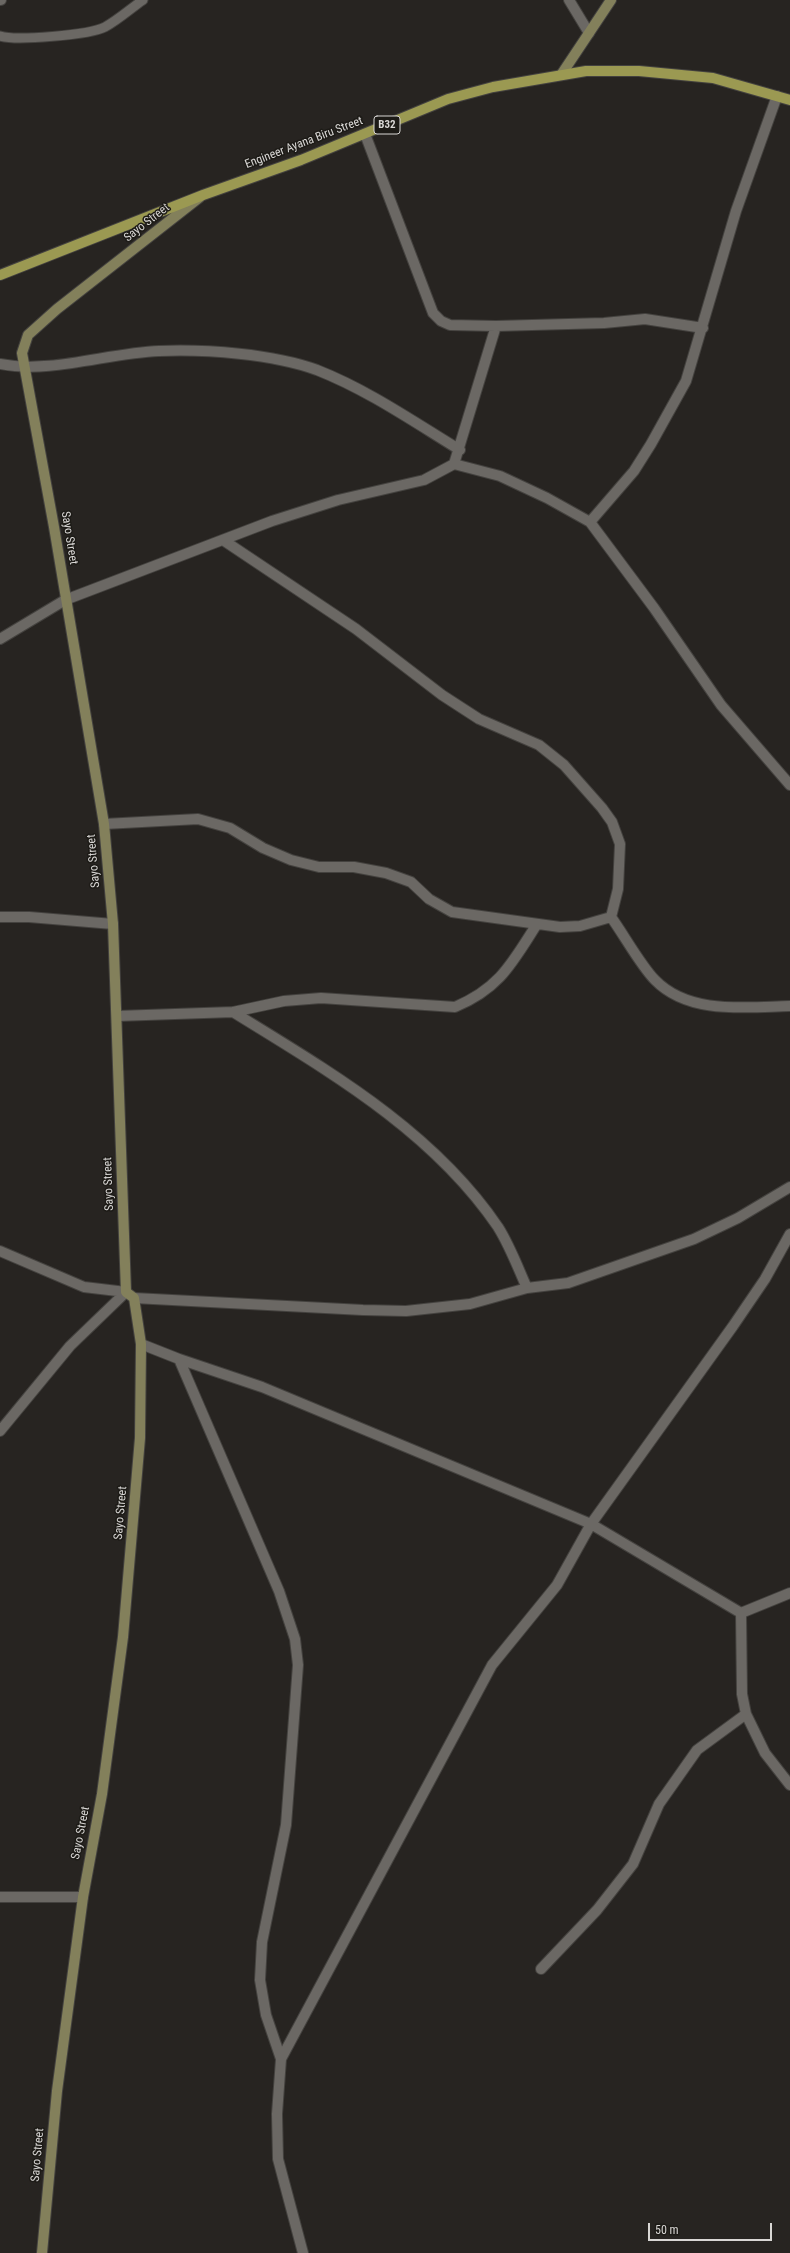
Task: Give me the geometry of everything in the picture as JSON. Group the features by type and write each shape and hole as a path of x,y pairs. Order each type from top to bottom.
{"main road":[{"name":"Engineer Ayana Biru Street","path":"0,275 203,195 365,134 423,109 469,93 561,75 607,70 661,72 713,78 790,100"}],"street":[{"path":"569,0 589,33"},
{"path":"561,75 611,0"},
{"path":"590,522 634,471 651,444 686,381 703,328 736,211 777,96"},
{"path":"365,134 433,314 441,321 450,325 496,326 604,323 645,319 703,328"},
{"name":"Sayo Street","path":"42,2253 57,2091 83,1897 102,1794 123,1637 140,1438 141,1344 130,1295 113,924 104,824 34,414 23,368 22,353 28,335 57,308 203,195"},
{"path":"0,639 65,600 223,540 338,500 424,480 454,464 460,450 496,326"},
{"path":"0,364 23,368 159,351 254,354 316,370 358,388 460,450"},
{"path":"454,464 500,476 547,498 590,522 654,608 721,705 790,785"},
{"path":"223,540 356,629 442,695 479,719 539,745 564,765 602,808 612,822 620,844 618,889 611,917 655,980 673,994 700,1003 726,1008 790,1006"},
{"path":"104,824 198,819 230,828 263,848 291,860 319,867 354,867 386,873 411,882 429,899 452,912 560,927 580,926 611,917"},
{"path":"0,917 29,917 113,924"},
{"path":"117,1016 234,1012 284,1001 321,998 455,1007 475,998 494,984 510,967 537,924"},
{"path":"234,1012 310,1059 411,1131 471,1192 498,1228 527,1288"},
{"path":"0,1250 84,1287 130,1295 363,1310 406,1310 470,1304 527,1288 568,1283 694,1239 738,1218 790,1187"},
{"path":"281,2059 492,1665 557,1586 591,1524 733,1326 765,1279 790,1234"},
{"path":"0,1431 70,1346 130,1295"},
{"path":"141,1344 179,1359 262,1387 591,1524 741,1613"},
{"path":"179,1359 279,1591 295,1639 298,1665 286,1825 262,1942 260,1980 266,2015 281,2059 277,2114 278,2160 303,2253"},
{"path":"741,1613 790,1593"},
{"path":"741,1613 742,1694 746,1714 766,1753 790,1785"},
{"path":"541,1968 597,1910 633,1864 660,1804 697,1750 746,1714"},
{"path":"0,1897 83,1897"}],"lane":[{"path":"0,36 30,37 84,33 104,28 143,0"}]}
